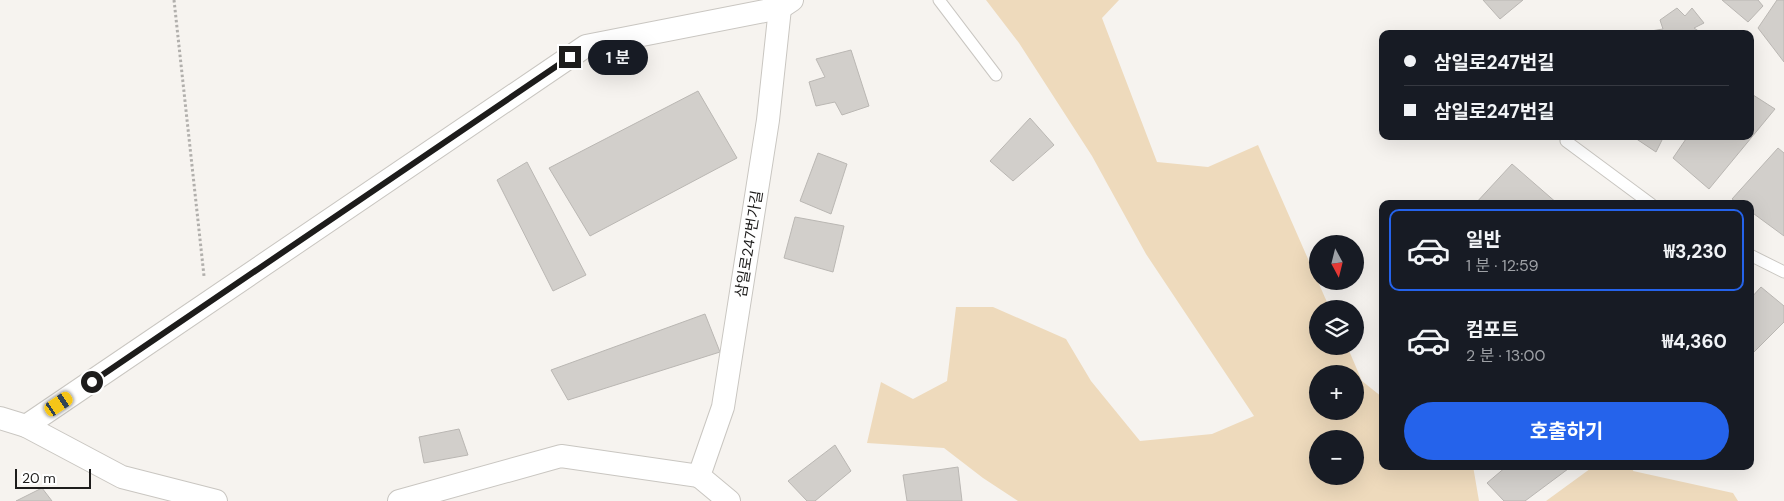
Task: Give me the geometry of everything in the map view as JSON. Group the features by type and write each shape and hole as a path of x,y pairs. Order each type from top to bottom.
{"street":[{"path":"26,426 586,46 786,4"},
{"name":"삼일로247번가길","path":"699,476 723,407 786,4"},
{"path":"0,418 26,426 122,477 216,501"},
{"path":"399,501 561,456 699,476 728,501"}],"lane":[{"path":"939,0 996,75"},
{"path":"1566,141 1646,200"},
{"path":"1754,257 1784,272"}],"path":[{"path":"174,0 207,304"}],"shaded area":[{"path":"986,0 1119,0 1102,18 1157,162 1208,167 1258,145 1309,261 1309,290 1322,290 1326,300 1309,300 1309,355 1351,355 1355,365 1309,365 1309,420 1364,420 1364,383 1379,395 1379,470 1474,470 1479,501 1018,501 983,478 944,448 867,443 881,382 913,399 947,381 956,307 993,307 1066,339 1091,381 1140,441 1212,434 1254,416 1146,254 1092,156 1019,43"},
{"path":"1589,470 1633,470 1733,493 1738,501 1546,501"}],"building":[{"path":"1483,0 1523,0 1500,19"},
{"path":"1722,0 1758,0 1763,6 1748,22"},
{"path":"1777,0 1784,0 1784,62 1758,28"},
{"path":"1677,8 1685,16 1692,8 1704,23 1694,28 1697,30 1657,30 1663,29 1660,20"},
{"path":"851,50 869,106 842,115 835,102 816,106 809,82 825,77 816,59"},
{"path":"698,91 737,158 590,236 549,168"},
{"path":"1754,96 1775,109 1754,134"},
{"path":"1030,118 1054,145 1013,181 990,161"},
{"path":"1638,140 1662,140 1656,152"},
{"path":"1685,140 1749,140 1709,189 1673,158"},
{"path":"1778,148 1784,153 1784,236 1754,214 1754,200 1732,199"},
{"path":"818,153 847,164 831,214 800,201"},
{"path":"527,162 586,275 553,291 497,180"},
{"path":"1512,164 1553,200 1479,200"},
{"path":"795,217 844,226 833,272 784,258"},
{"path":"1761,287 1784,306 1784,322 1754,352 1754,295"},
{"path":"705,314 720,352 568,400 551,370"},
{"path":"459,429 468,455 424,463 419,437"},
{"path":"835,445 851,471 815,501 807,501 788,481"},
{"path":"958,467 962,501 907,501 903,475"},
{"path":"1502,470 1567,470 1525,501 1504,501 1487,483"},
{"path":"42,488 52,501 16,501"}],"route":[{"path":"92,382 570,57"}]}
